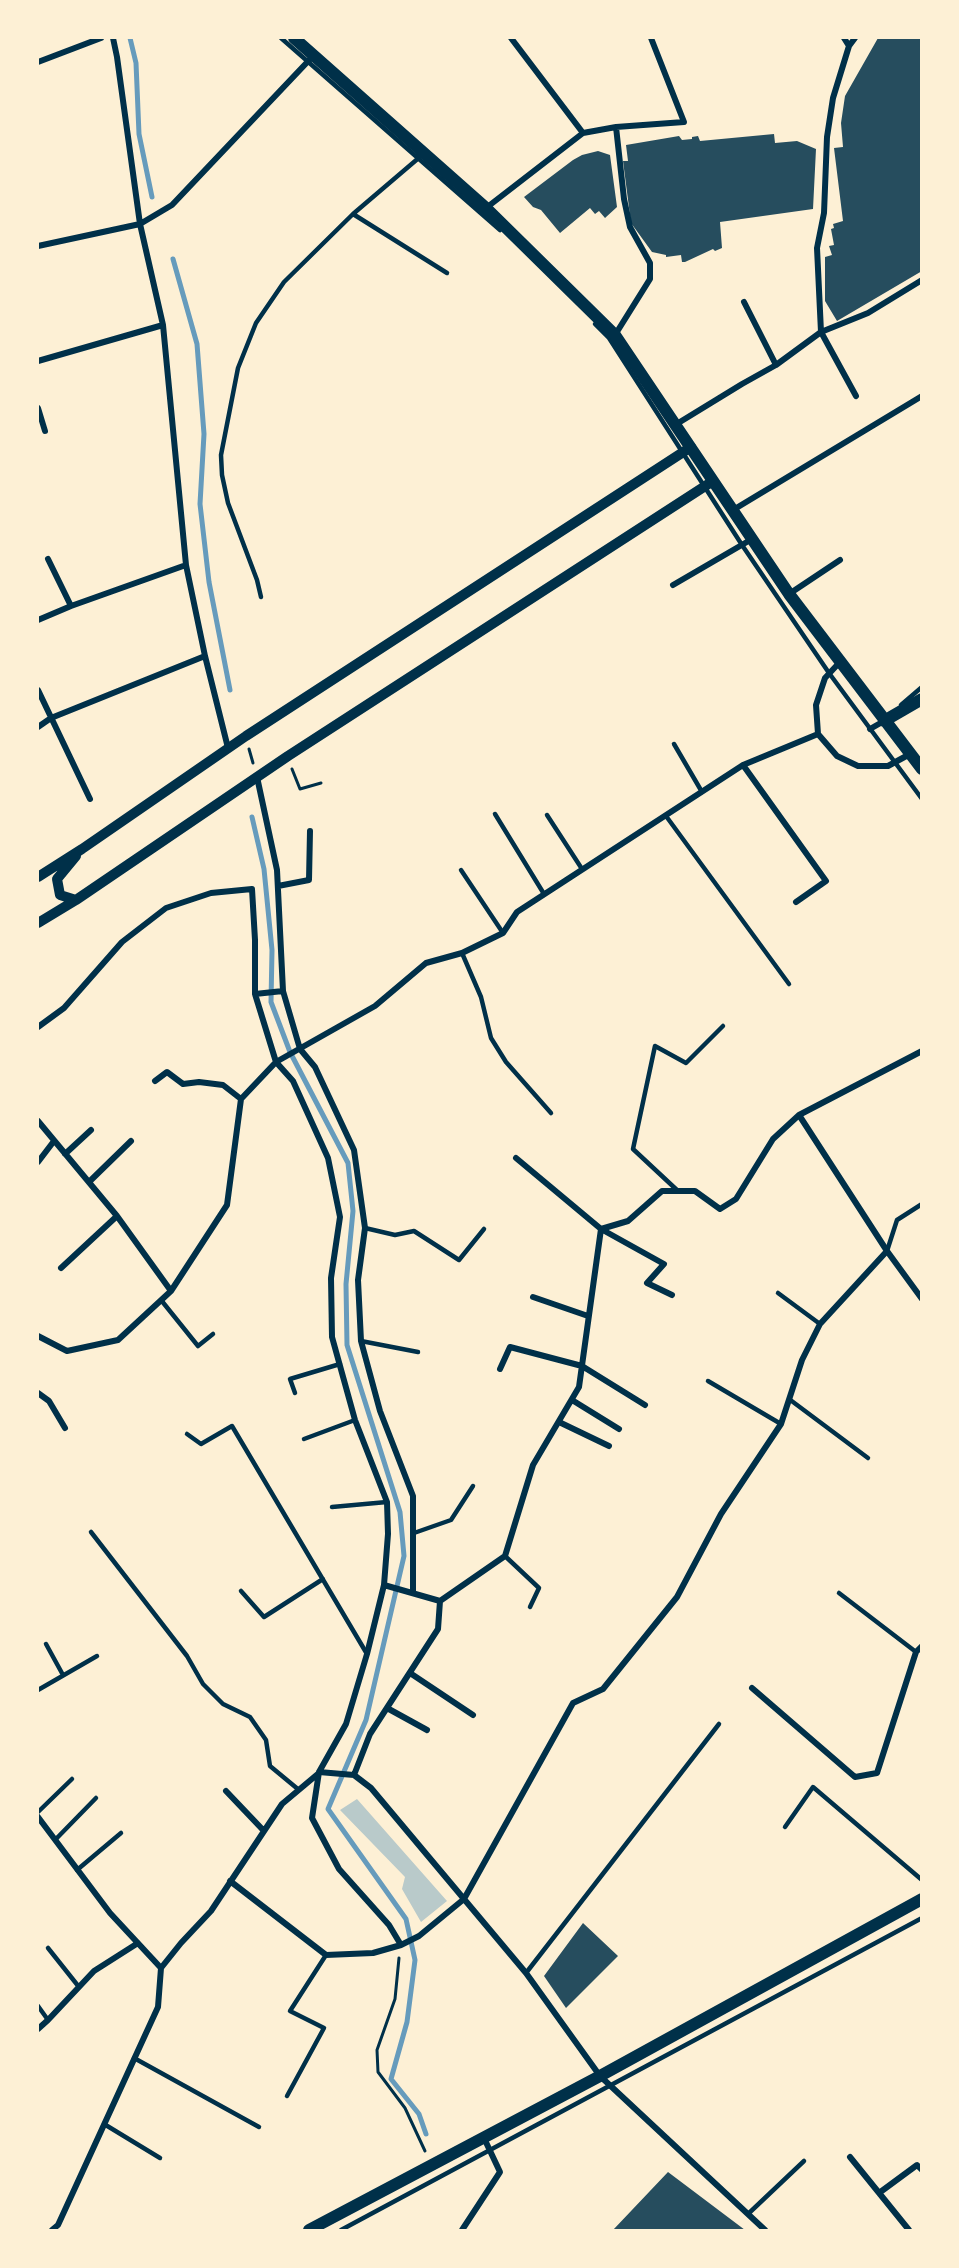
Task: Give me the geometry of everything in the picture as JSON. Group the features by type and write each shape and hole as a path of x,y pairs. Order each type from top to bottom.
{"main road":[{"path":"294,38 311,58 422,156 486,208 615,336 675,426 709,483 733,510 747,542 921,769"},
{"path":"884,721 921,699"},
{"path":"309,2230 600,2076 921,1899"}],"street":[{"path":"38,63 101,38"},
{"path":"113,38 140,224 163,325 186,565 205,656 228,748"},
{"path":"511,38 583,133"},
{"path":"486,208 583,133 616,127 684,122 651,38"},
{"path":"843,38 849,46"},
{"path":"855,38 849,46 833,98 827,137 824,213 817,248 821,332 856,396"},
{"path":"38,246 140,224 172,205 311,58"},
{"path":"615,336 650,279 650,263 630,227 624,199 616,127"},
{"path":"675,426 776,365 821,332 868,313 921,280"},
{"path":"744,302 776,365"},
{"path":"38,361 163,325"},
{"path":"733,510 921,396"},
{"path":"38,408 45,431"},
{"path":"38,877 246,736 687,449"},
{"path":"38,923 76,900 288,756 709,483"},
{"path":"673,585 747,542"},
{"path":"48,559 71,606"},
{"path":"789,594 840,560"},
{"path":"38,620 186,565"},
{"path":"38,727 51,718 205,656"},
{"path":"839,663 825,678 816,705 818,734 837,756 858,766 888,766 911,753"},
{"path":"38,690 90,799"},
{"path":"870,729 884,721"},
{"path":"38,1336 67,1351 118,1340 171,1291 226,1205 241,1099 276,1062 375,1006 426,963 462,953 503,933 518,912 743,765 818,734"},
{"path":"743,765 825,881 796,902"},
{"path":"257,777 277,870 284,991 300,1049 315,1067 354,1150 365,1228 358,1280 361,1341 380,1411 413,1496 413,1593"},
{"path":"278,886 309,880 310,831"},
{"path":"76,900 60,895 57,879 82,849"},
{"path":"38,1027 64,1008 122,942 166,908 211,893 252,888 255,994 276,1062 292,1081 328,1158 340,1217 332,1278 333,1337 355,1420 387,1502 388,1534 384,1585 346,1724 320,1772 312,1818 339,1869 389,1925 401,1945"},
{"path":"255,994 284,991"},
{"path":"601,1229 628,1221 662,1191 695,1191 720,1209 735,1199 773,1139 800,1115 921,1052"},
{"path":"155,1081 167,1072 183,1084 199,1082 223,1085 241,1099"},
{"path":"800,1115 887,1251 921,1299"},
{"path":"38,1121 117,1216 171,1291"},
{"path":"65,1154 91,1130"},
{"path":"38,1162 54,1141"},
{"path":"88,1182 131,1142"},
{"path":"516,1158 601,1229 664,1264 647,1283 672,1295"},
{"path":"61,1268 117,1216"},
{"path":"440,1601 505,1556 533,1464 579,1387 601,1229"},
{"path":"230,1881 326,1955 373,1953 401,1945 419,1936 464,1899 573,1702 603,1689 677,1597 721,1514 781,1424 802,1360 819,1324 887,1251"},
{"path":"534,1297 588,1316"},
{"path":"500,1369 510,1347 582,1366 645,1405"},
{"path":"38,1393 49,1401 65,1428"},
{"path":"572,1400 619,1429"},
{"path":"559,1422 609,1446"},
{"path":"384,1585 440,1601"},
{"path":"354,1775 370,1734 438,1629 440,1601"},
{"path":"752,1688 855,1777 877,1773 916,1652 921,1646"},
{"path":"410,1673 472,1715"},
{"path":"387,1708 426,1730"},
{"path":"52,2230 58,2224 158,2007 161,1968 211,1911 282,1804 320,1772 354,1775 371,1788 526,1973 609,2087 765,2230"},
{"path":"226,1791 264,1831"},
{"path":"38,1817 110,1913 161,1968"},
{"path":"38,2029 94,1971 138,1943"},
{"path":"462,2230 500,2172 484,2138"},
{"path":"850,2157 909,2230"},
{"path":"879,2193 919,2168"}],"lane":[{"path":"281,38 311,58"},
{"path":"261,597 257,580 228,503 222,475 221,455 238,368 256,323 284,282 353,214 422,156 546,270 609,338 687,449"},
{"path":"353,214 447,273"},
{"path":"709,483 829,673 921,800"},
{"path":"884,721 921,687"},
{"path":"674,744 702,792"},
{"path":"495,814 544,894"},
{"path":"547,815 582,869"},
{"path":"666,816 789,984"},
{"path":"461,870 503,933"},
{"path":"462,953 481,997 491,1038 506,1062 551,1113"},
{"path":"678,1191 633,1149 655,1046 686,1063 723,1026"},
{"path":"887,1251 897,1220 921,1204"},
{"path":"365,1228 395,1235 414,1231 459,1260 484,1229"},
{"path":"778,1293 819,1324"},
{"path":"161,1300 198,1346 213,1334"},
{"path":"361,1341 418,1352"},
{"path":"295,1393 290,1378 340,1364"},
{"path":"708,1381 781,1424"},
{"path":"789,1399 868,1458"},
{"path":"304,1440 355,1420"},
{"path":"187,1434 201,1444 232,1426 367,1654"},
{"path":"414,1533 451,1520 473,1486"},
{"path":"332,1507 387,1502"},
{"path":"91,1532 187,1656 203,1684 223,1704 250,1717 266,1740 270,1766 299,1790"},
{"path":"505,1556 539,1588 530,1607"},
{"path":"241,1591 264,1617 323,1579"},
{"path":"839,1593 916,1652"},
{"path":"46,1644 63,1675"},
{"path":"38,1690 97,1656"},
{"path":"526,1973 719,1724"},
{"path":"38,1812 72,1779"},
{"path":"785,1827 813,1787 921,1880"},
{"path":"55,1840 96,1798"},
{"path":"77,1870 121,1833"},
{"path":"341,2230 921,1918"},
{"path":"48,1948 79,1987"},
{"path":"287,2096 324,2028 290,2011 326,1955"},
{"path":"38,2006 48,2020"},
{"path":"134,2058 259,2127"},
{"path":"104,2124 160,2158"},
{"path":"748,2214 804,2161"}],"path":[{"path":"246,736 257,777"},
{"path":"288,756 300,789 321,783"},
{"path":"401,1945 394,1999 377,2050 378,2072 405,2108 431,2166"}],"shaded area":[{"path":"357,1799 447,1901 421,1922 402,1889 405,1877 340,1810"}],"building":[{"path":"878,38 922,38 922,271 837,321 825,301 825,257 832,255 829,246 834,245 831,229 834,228 833,224 843,221 834,148 843,147 841,123 845,96"},
{"path":"774,134 775,143 797,141 816,149 813,209 720,222 722,248 715,251 713,249 685,262 682,262 681,255 666,257 666,255 652,252 631,223 623,161 628,161 626,145 679,136 682,140 698,136 700,141"},
{"path":"598,151 610,155 617,207 605,218 599,211 595,214 590,208 560,233 541,210 533,207 524,197 573,160"},
{"path":"583,1923 618,1956 566,2008 544,1976"},
{"path":"668,2172 745,2230 613,2230"}],"waterway":[{"path":"130,38 136,63 139,134 152,197"},
{"path":"173,259 197,344 204,434 200,504 209,582 230,690"},
{"path":"252,817 264,869 272,950 271,1002 290,1052 348,1163 353,1211 346,1284 347,1345 400,1512 404,1556 366,1720 328,1809 406,1919 415,1960 407,2022 391,2079 419,2114 426,2134"}]}
